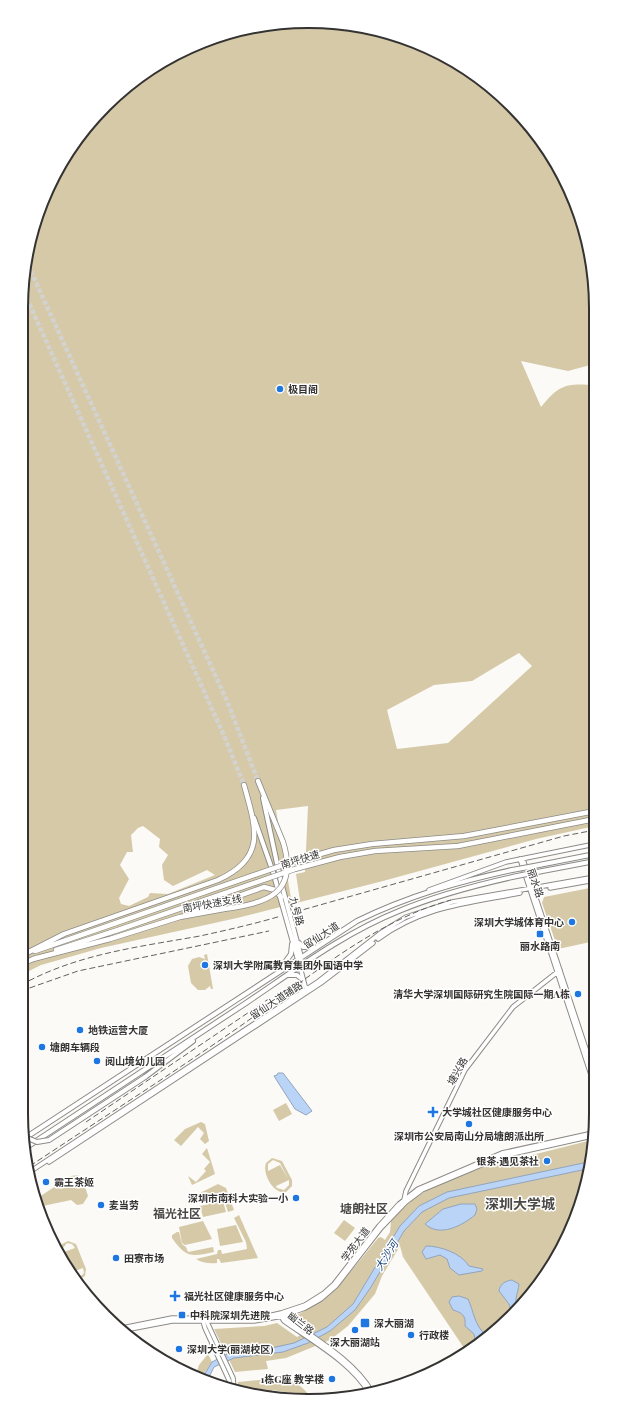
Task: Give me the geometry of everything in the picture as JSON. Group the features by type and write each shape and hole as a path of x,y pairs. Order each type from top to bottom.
{"highway":[{"name":"南坪快速支线","path":"33,959 110,939 180,917 260,902 278,891 285,879 288,869 287,856 283,842 258,781"},
{"name":"南坪快速支线","path":"28,952 64,934 230,875 246,862 251,854 254,835 252,814 244,785"},
{"name":"南坪快速","path":"28,954 289,863 334,850 372,844 451,838 589,812"},
{"name":"南坪快速","path":"28,961 61,948 289,871 340,857 375,851 463,845 589,820"},
{"path":"180,917 264,887 275,890 281,897"}],"main road":[{"name":"九号路","path":"263,795 294,937"},
{"name":"九号路","path":"252,814 294,937 300,958 300,967"},
{"path":"426,891 472,873 520,859 589,845"},
{"name":"留仙大道","path":"29,1134 318,946 380,910 426,891 512,870 589,855"},
{"name":"丽水路","path":"520,859 524,862 589,1068"},
{"name":"留仙大道","path":"30,1145 300,967 357,932 398,911 452,892 517,876 589,862"},
{"name":"留仙大道辅路","path":"34,1171 308,989 382,932 406,917 452,902 532,890 589,879"},
{"name":"留仙大道辅路","path":"34,1171 321,984 378,939 402,923 419,915 446,907 532,890"},
{"path":"294,937 303,947 311,948 318,946"},
{"path":"273,975 284,965 291,954 294,937"},
{"path":"300,967 305,986 308,989"},
{"name":"丽水路","path":"558,971 589,1060"},
{"name":"塘兴路","path":"404,1202 408,1189 465,1070 513,1007 558,971"},
{"path":"286,976 294,974 303,980"},
{"path":"29,1139 37,1142 49,1140 145,1077 212,1026"},
{"name":"学苑大道","path":"127,1327 166,1318 249,1319 281,1315 305,1305 329,1289 343,1274 379,1226 412,1193 431,1182 502,1153 588,1134"},
{"name":"学苑大道","path":"404,1202 429,1186 500,1157 588,1137"},
{"path":"408,1189 412,1193"},
{"name":"幽兰路","path":"281,1315 356,1370 369,1387"},
{"path":"204,1319 234,1379 234,1383"},
{"path":"204,1319 228,1382"},
{"name":"学苑大道","path":"130,1329 167,1321 204,1319"},
{"name":"幽兰路","path":"320,1345 353,1372 365,1388"}],"shaded area":[{"path":"308,28 345,30 363,33 416,49 449,66 479,86 507,110 531,138 551,168 568,201 584,254 587,272 589,308 589,365 568,371 521,361 541,407 553,394 563,387 576,384 589,385 589,827 536,839 383,881 237,918 101,948 41,965 28,972 28,308 30,272 33,254 49,201 75,153 110,110 153,75 201,49 254,33 272,30","holes":["519,653 532,666 448,743 397,749 387,710 434,685 472,681","308,806 305,872 296,874 300,901 292,904 276,810","143,826 160,839 159,847 168,855 162,865 164,880 173,886 207,870 215,875 168,894 150,893 148,897 129,906 121,904 119,898 129,879 120,865 127,852 133,852 131,835 138,828"]},
{"name":"深圳大学城体育中心","path":"589,888 589,942 558,949 542,903 544,897"},
{"path":"207,954 213,989 211,989 210,986 205,990 198,990 191,983 188,966 192,959 199,957 205,959 204,955"},
{"path":"286,1103 292,1114 279,1121 273,1110"},
{"path":"201,1122 205,1124 209,1141 205,1144 200,1139 204,1133 198,1127 181,1146 174,1140 185,1129"},
{"path":"587,1141 584,1168 574,1204 560,1238 542,1269 531,1284 507,1312 479,1336 464,1347 403,1257 400,1246 382,1276 375,1294 348,1326 330,1340 286,1358 266,1361 268,1369 235,1372 214,1329 264,1326 277,1323 297,1337 309,1330 293,1317 307,1310 340,1283 378,1238 381,1237 385,1240 390,1232 391,1221 412,1200 432,1187 484,1167"},
{"path":"207,1148 215,1174 192,1185 188,1176 196,1182 206,1171 204,1169 210,1162 202,1154"},
{"path":"272,1158 282,1161 292,1180 292,1186 286,1192 277,1190 270,1183 267,1178 265,1168 266,1163","holes":["273,1160 280,1163 288,1179 280,1165 268,1171 268,1164","268,1171 276,1186 289,1180 289,1185 284,1190 277,1188"]},
{"path":"78,1175 84,1184 88,1196 83,1204 77,1205 71,1200 44,1206 41,1196 71,1176"},
{"path":"218,1184 226,1188 234,1210 228,1212 222,1193 197,1199 196,1195"},
{"path":"223,1201 226,1212 203,1217 200,1206"},
{"path":"239,1215 258,1258 221,1263 219,1259 217,1259 217,1263 212,1263 203,1262 196,1259 217,1254 218,1250 221,1250 222,1254 247,1249 246,1242 234,1218"},
{"path":"344,1220 355,1228 345,1241 334,1233"},
{"path":"203,1221 212,1239 185,1245 182,1243 179,1227"},
{"path":"236,1225 243,1242 220,1246 217,1229"},
{"path":"179,1232 182,1244 186,1247 188,1252 213,1247 214,1252 200,1255 185,1253 172,1238 172,1235"},
{"path":"68,1241 76,1244 86,1269 85,1276 82,1278 80,1276 84,1273 83,1268 76,1271 65,1252 75,1248 72,1244 67,1243 63,1248 62,1244"},
{"path":"208,1354 212,1362 204,1374 197,1371 199,1365"},
{"path":"282,1378 298,1384 308,1394 272,1390 272,1392 254,1389 238,1384 238,1382"}],"water":[{"path":"278,1073 283,1073 312,1111 306,1115 295,1109 274,1076"},
{"name":"大沙河","path":"585,1163 584,1170 449,1198 422,1212 404,1231 371,1287 355,1310 330,1331 308,1343 283,1352 234,1358 214,1367 210,1376 205,1374 212,1362 227,1354 267,1349 294,1343 327,1327 353,1304 400,1226 419,1206 447,1192"},
{"path":"461,1204 475,1204 477,1209 475,1215 464,1223 444,1230 437,1230 425,1224 443,1209"},
{"path":"426,1246 438,1247 450,1251 461,1257 469,1266 483,1269 482,1271 459,1275 450,1268 447,1259 440,1255 426,1259 422,1252"},
{"path":"512,1280 519,1284 516,1302 510,1308 509,1304 499,1291 500,1286 507,1281"},
{"path":"459,1296 468,1299 477,1323 483,1332 475,1339 474,1334 465,1326 463,1315 453,1310 449,1302 452,1297"}],"tunnel":[{"path":"30,270 227,701 258,781"},
{"path":"28,302 225,738 244,785"}],"railway":[{"path":"295,912 564,836 589,831"},
{"path":"32,1164 213,1045 340,954 394,922 451,900"},
{"path":"28,981 42,974 64,966 108,953 200,936 281,916"},
{"path":"28,989 78,971 269,931"},
{"path":"86,1122 270,998"}],"place":[{"name":"极目阁","path":"280,389"},
{"name":"深圳大学城体育中心","path":"572,922"},
{"name":"丽水路南","path":"540,934"},
{"name":"深圳大学附属教育集团外国语中学","path":"205,965"},
{"name":"清华大学深圳国际研究生院国际一期A栋","path":"578,994"},
{"name":"地铁运营大厦","path":"80,1030"},
{"name":"塘朗车辆段","path":"42,1047"},
{"name":"阅山境幼儿园","path":"97,1061"},
{"name":"大学城社区健康服务中心","path":"433,1112"},
{"name":"深圳市公安局南山分局塘朗派出所","path":"469,1124"},
{"name":"银茶·遇见茶社","path":"547,1161"},
{"name":"霸王茶姬","path":"46,1182"},
{"name":"深圳市南科大实验一小","path":"296,1198"},
{"name":"麦当劳","path":"101,1205"},
{"name":"田寮市场","path":"116,1258"},
{"name":"福光社区健康服务中心","path":"175,1296"},
{"name":"中科院深圳先进院","path":"182,1315"},
{"name":"深大丽湖","path":"365,1323"},
{"name":"深大丽湖站","path":"355,1330"},
{"name":"行政楼","path":"411,1335"},
{"name":"深圳大学(丽湖校区)","path":"179,1349"},
{"name":"1栋G座 教学楼","path":"332,1379"}],"district":[{"name":"深圳大学城","path":"520,1203"},
{"name":"塘朗社区","path":"364,1208"},
{"name":"福光社区","path":"177,1213"}]}
